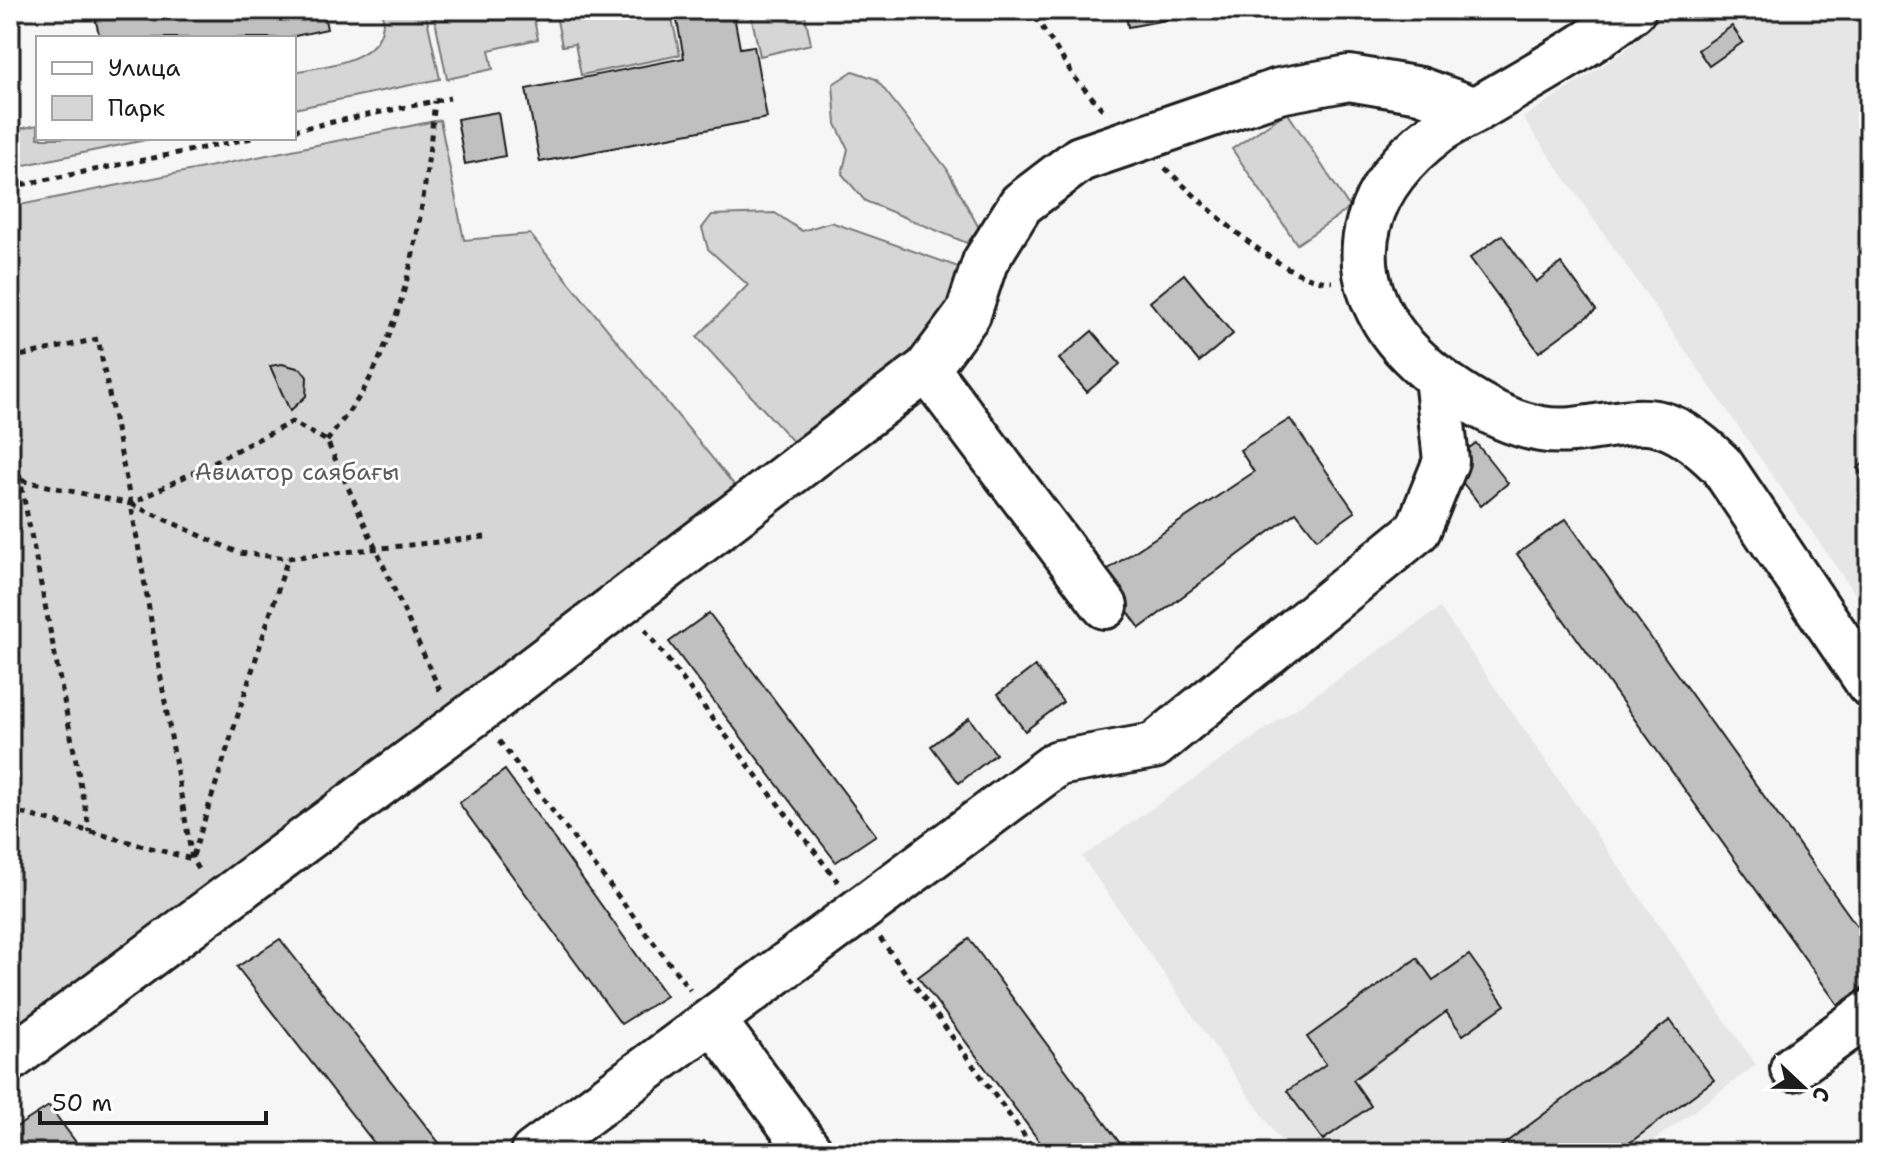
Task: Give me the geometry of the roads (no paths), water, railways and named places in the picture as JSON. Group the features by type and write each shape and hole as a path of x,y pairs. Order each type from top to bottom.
{"street":[{"path":"1633,10 1476,110 1439,130 1396,172 1366,230 1362,259 1365,283 1376,308 1413,358 1437,377 1523,426 1578,432 1656,423 1700,445 1721,465 1869,684"},
{"path":"10,1059 466,719 927,369 968,314 985,262 1021,204 1080,159 1279,91 1349,78 1420,90 1476,110"},
{"path":"927,369 1105,606"},
{"path":"533,1153 1058,763 1154,746 1418,530 1446,461 1437,377"},
{"path":"1793,1068 1869,1013"},
{"path":"713,1020 811,1153"}],"park label":[{"name":"Авиатор саябағы","path":"297,472"}]}
